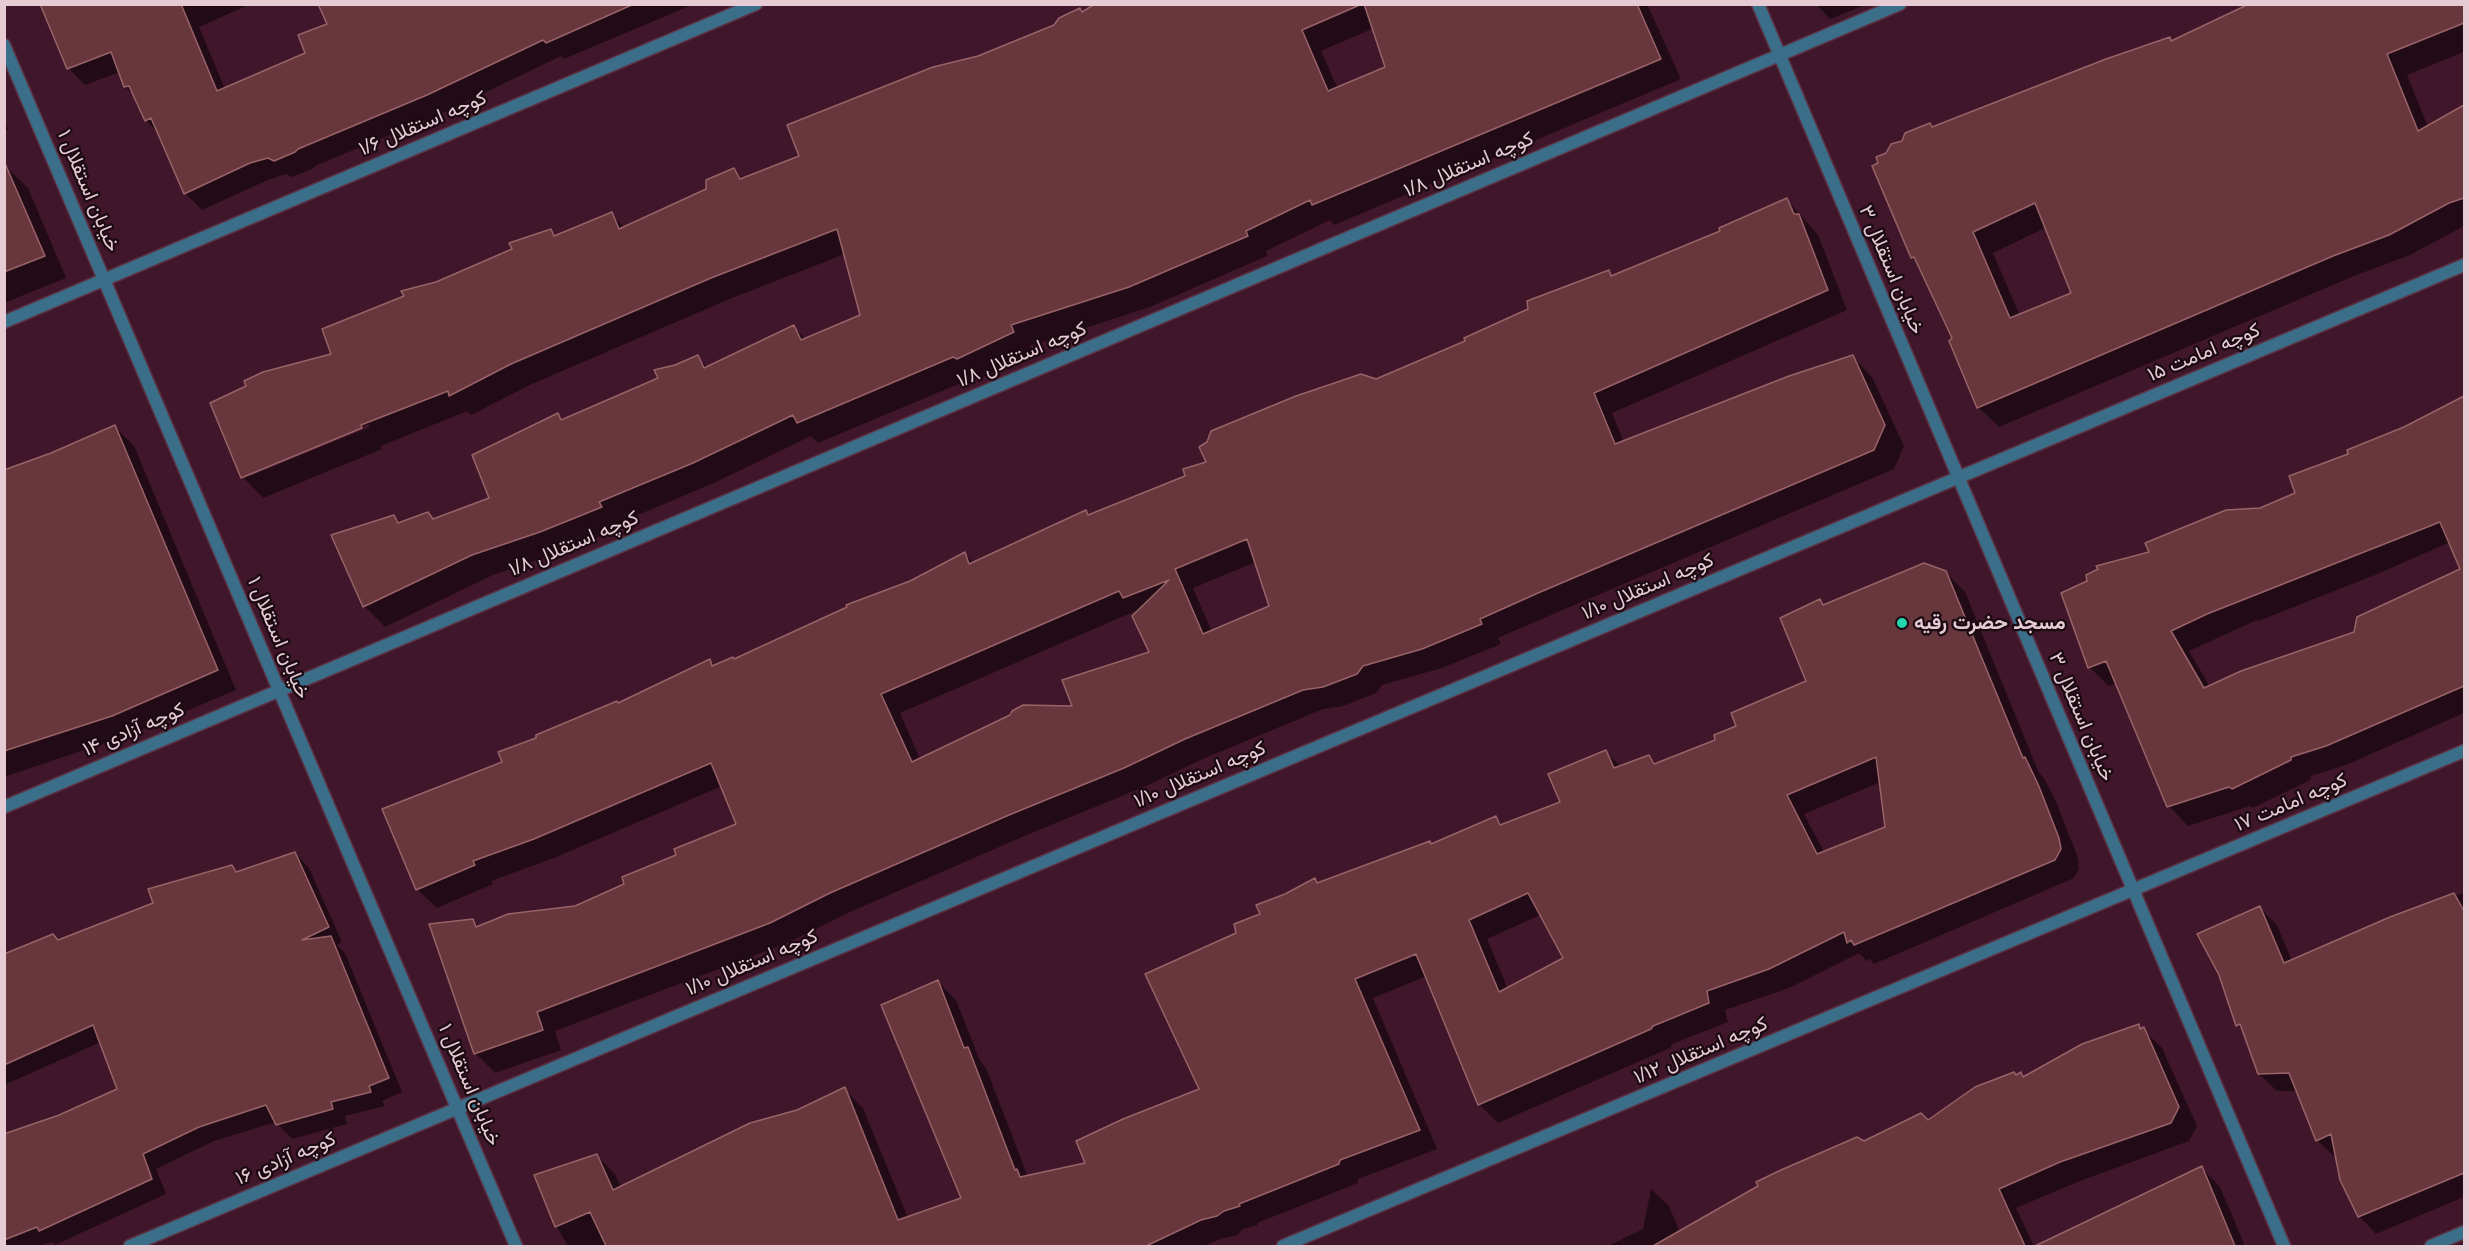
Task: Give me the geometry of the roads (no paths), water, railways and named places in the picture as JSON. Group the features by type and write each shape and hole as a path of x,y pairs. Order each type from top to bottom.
{"street":[{"name":"کوچه استقلال ۱/۶","path":"4,321 756,4"},
{"name":"خیابان استقلال ۳","path":"1758,4 2284,1246"},
{"name":"کوچه استقلال ۱/۸","path":"279,690 1900,4"},
{"name":"خیابان استقلال ۱","path":"4,45 516,1246"},
{"name":"کوچه امامت ۱۵","path":"1958,478 2464,265"},
{"name":"کوچه استقلال ۱/۱۰","path":"457,1108 1958,478"},
{"name":"کوچه آزادی ۱۴","path":"4,807 279,690"},
{"name":"کوچه امامت ۱۷","path":"2134,891 2464,751"},
{"name":"کوچه استقلال ۱/۱۲","path":"1283,1246 2134,891"},
{"name":"کوچه آزادی ۱۶","path":"130,1246 457,1108"},
{"path":"2431,1246 2464,1232"}],"place":[{"name":"مسجد حضرت رقیه","path":"1902,623"}]}
